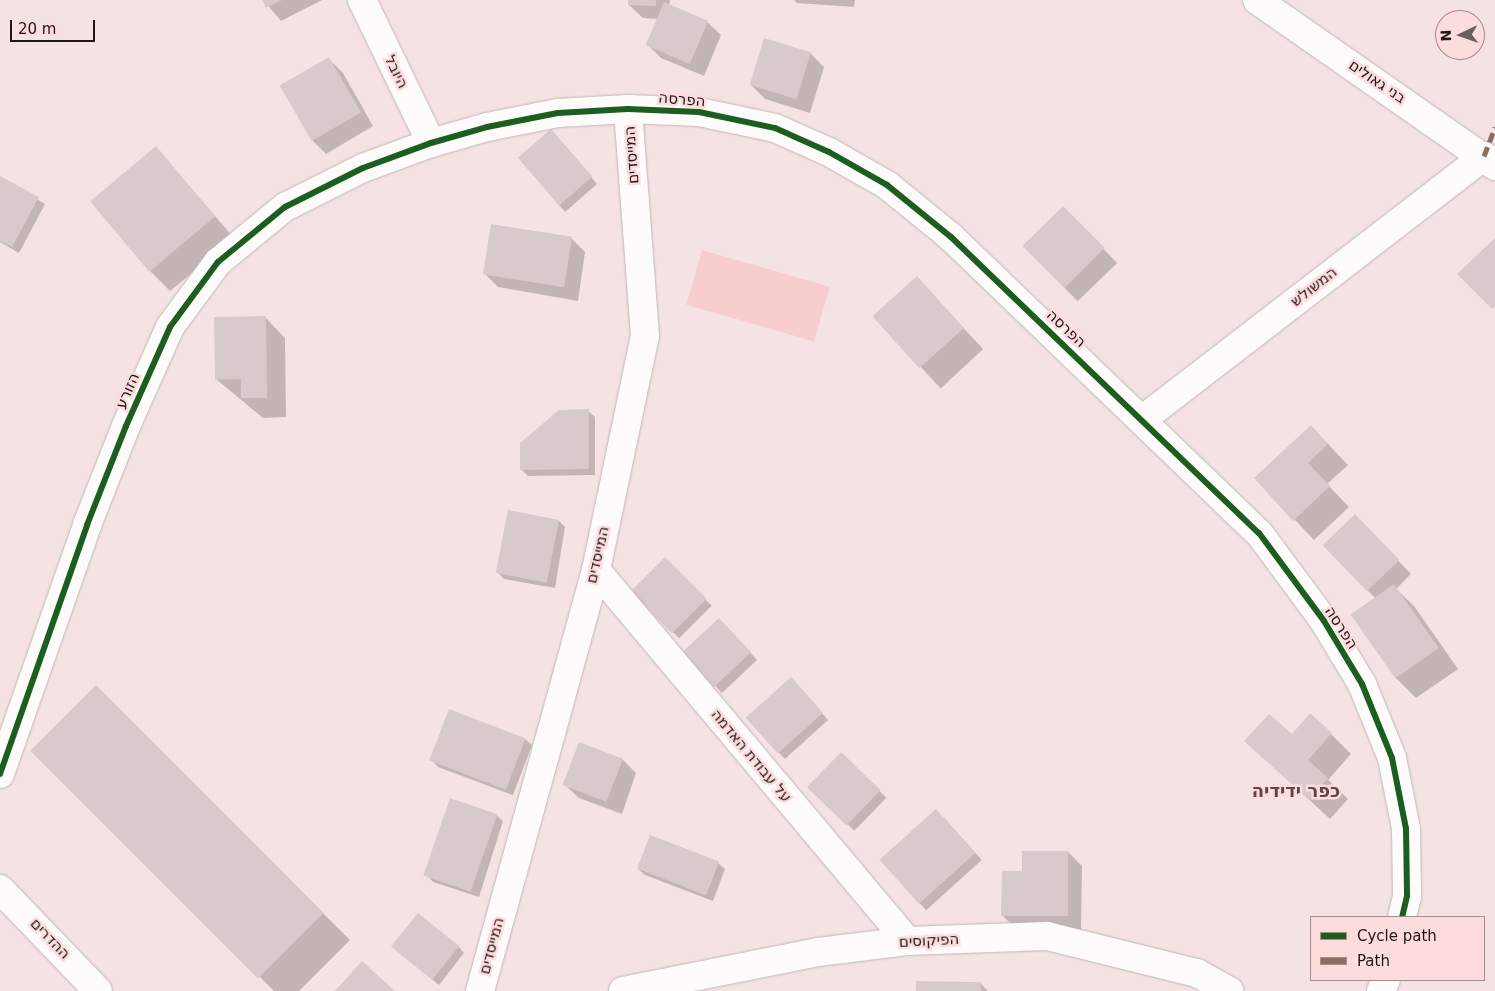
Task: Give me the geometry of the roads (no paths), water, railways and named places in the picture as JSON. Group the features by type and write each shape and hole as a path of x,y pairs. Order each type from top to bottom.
{"street":[{"name":"היובל","path":"362,0 430,143"},
{"name":"בני גאולים","path":"1257,0 1490,161"},
{"name":"הפרסה","path":"430,143 488,127 558,113 628,108 700,112 775,128 828,152 887,185 951,237 1143,419 1259,533 1324,621 1362,684 1392,758 1406,829 1407,896 1402,916"},
{"name":"המייסדים","path":"480,991 596,570 645,336 628,108"},
{"name":"הזורע","path":"0,774 87,525 170,327 218,262 285,207 363,168 430,143"},
{"name":"המשולש","path":"1143,419 1490,161"},
{"name":"על עבודת האדמה","path":"596,570 907,941"},
{"name":"ההדרים","path":"0,889 98,991"},
{"name":"הפיקוסים","path":"623,991 818,952 907,941 1047,936 1197,973 1229,991"}],"district":[{"name":"כפר ידידיה","path":"1296,791"}]}
